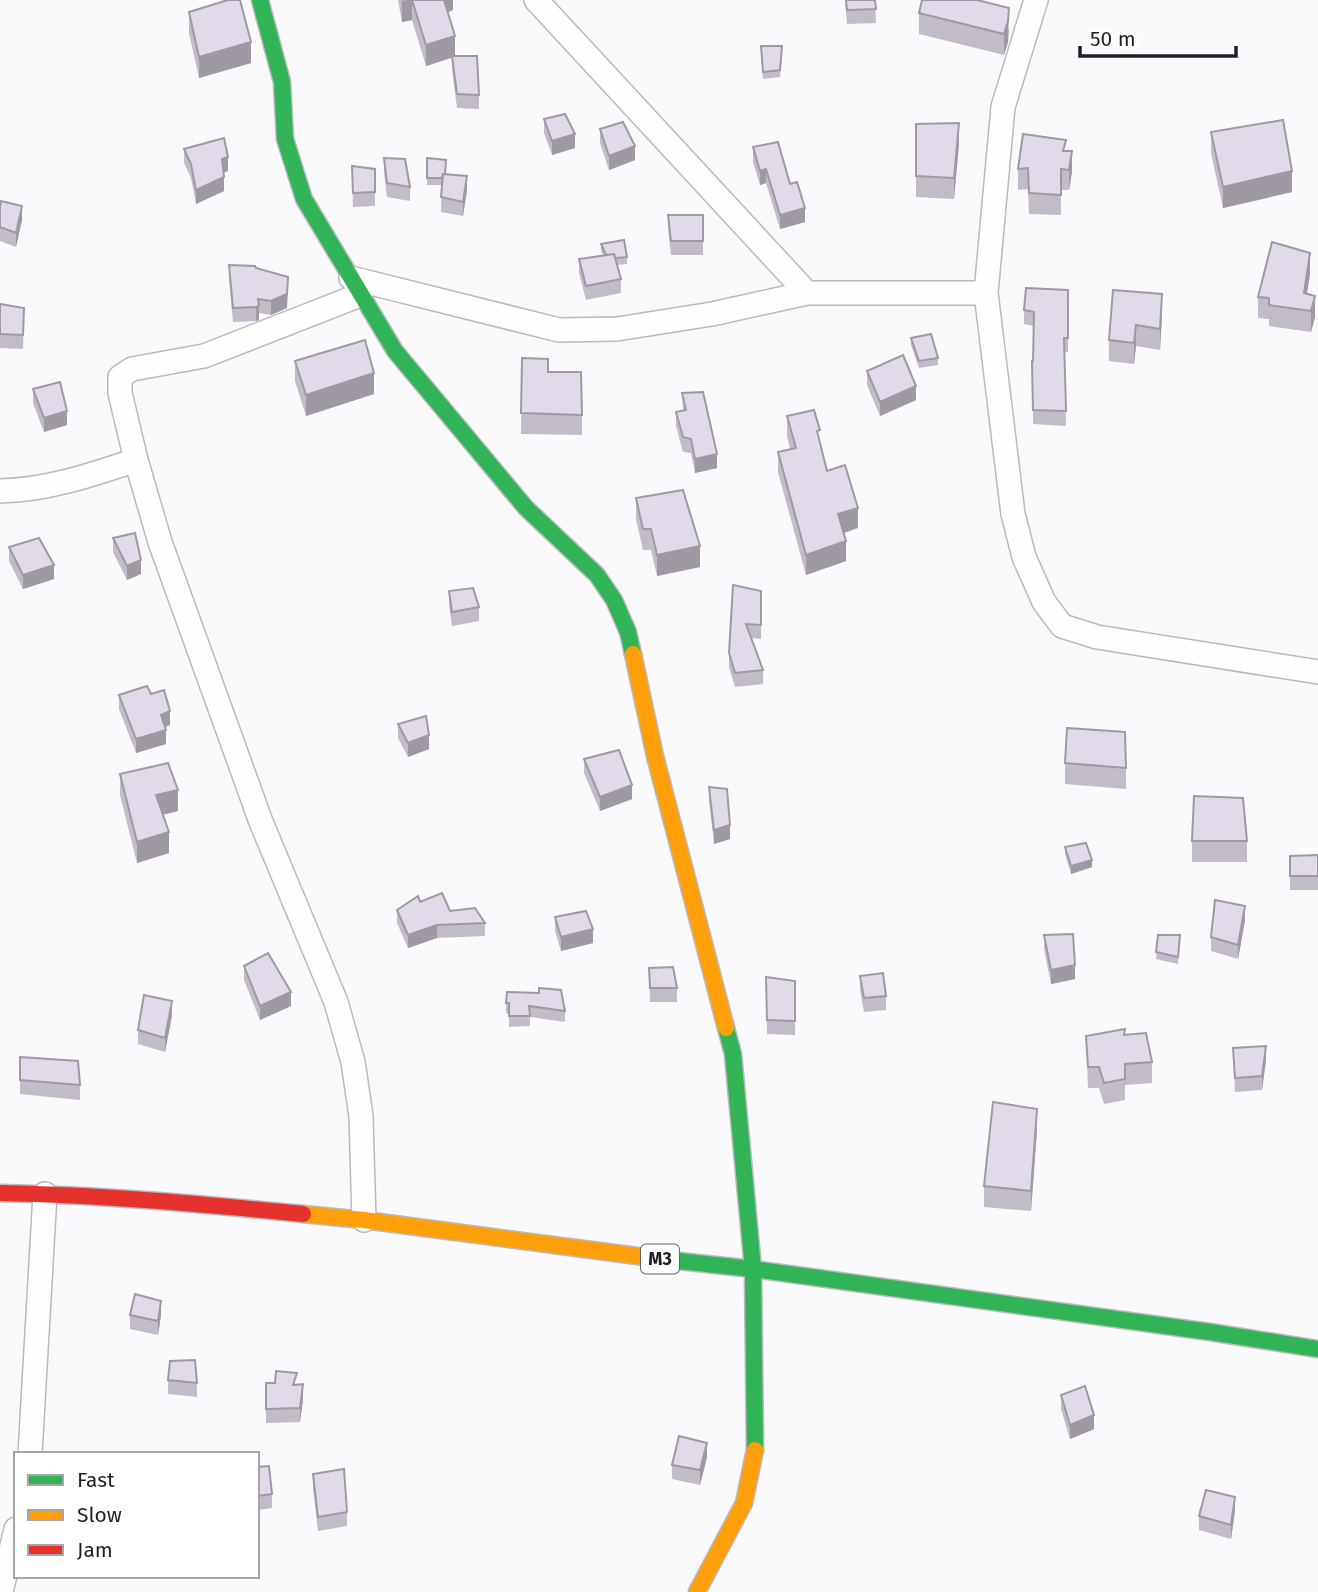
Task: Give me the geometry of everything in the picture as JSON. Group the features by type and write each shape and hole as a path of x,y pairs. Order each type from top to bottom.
{"street":[{"path":"260,0 282,82 285,139 304,200 395,351 526,508 597,575 614,600 628,632 656,756 733,1054 752,1269 755,1455 744,1503 697,1592"},
{"path":"536,0 807,293"},
{"path":"1036,0 1003,107 986,293 1013,514 1024,557 1044,602 1062,626 1097,636 1318,672"},
{"path":"364,1220 361,1116 353,1062 336,1002 261,822 160,542 136,460 120,393 120,377 132,369 204,356 356,286 559,330 617,329 712,314 807,293 986,293"},
{"path":"0,491 73,481 136,460"},
{"name":"M3","path":"0,1193 242,1208 364,1220 626,1256 752,1269 1318,1349"},
{"path":"30,1452 45,1194"},
{"path":"7,1588 14,1542"}],"building":[{"path":"228,0 240,0 251,42 199,57 189,12"},
{"path":"412,0 444,0 455,36 426,45"},
{"path":"846,0 875,0 876,9 847,10"},
{"path":"922,0 977,0 1009,8 1004,34 919,13"},
{"path":"761,46 782,46 780,70 763,72"},
{"path":"452,56 477,56 479,95 457,94"},
{"path":"565,114 575,134 552,141 544,119"},
{"path":"1283,120 1292,171 1223,187 1211,132"},
{"path":"623,122 635,146 609,156 600,129"},
{"path":"959,123 954,178 916,176 916,124"},
{"path":"1023,134 1066,140 1063,151 1072,151 1069,170 1061,169 1061,195 1029,193 1028,168 1018,169"},
{"path":"224,138 228,157 222,159 224,177 196,190 191,164 184,149"},
{"path":"778,142 790,184 797,182 805,208 780,215 766,169 760,171 753,147"},
{"path":"384,158 405,159 410,187 387,183"},
{"path":"427,158 446,160 442,178 427,178"},
{"path":"352,166 375,169 375,192 353,193"},
{"path":"443,174 467,176 463,202 441,197"},
{"path":"1,201 22,206 16,233 0,227"},
{"path":"668,215 703,215 703,241 671,241"},
{"path":"624,240 627,257 615,258 614,254 606,255 601,244"},
{"path":"1272,242 1310,253 1304,293 1315,296 1311,311 1269,305 1269,298 1258,297"},
{"path":"614,254 621,279 586,286 579,259"},
{"path":"229,265 255,266 288,277 287,294 271,301 258,299 259,305 256,307 233,308"},
{"path":"1026,288 1068,290 1068,338 1064,338 1066,411 1033,410 1034,312 1024,310"},
{"path":"1113,290 1162,294 1160,329 1136,325 1134,343 1109,340"},
{"path":"0,304 24,308 23,335 0,334"},
{"path":"931,334 938,358 919,361 911,338"},
{"path":"365,340 374,373 306,395 295,361"},
{"path":"903,355 916,386 880,402 867,371"},
{"path":"522,358 548,359 548,372 581,372 582,415 521,413"},
{"path":"60,382 67,411 44,418 33,389"},
{"path":"703,392 717,454 695,459 691,439 683,437 676,412 686,410 682,393"},
{"path":"814,410 827,471 845,465 858,508 838,514 846,541 806,555 778,452 796,448 787,416"},
{"path":"683,490 700,546 657,555 651,529 643,529 636,498"},
{"path":"135,533 141,560 127,566 113,538"},
{"path":"39,538 54,565 23,575 9,547"},
{"path":"733,585 761,591 761,625 746,624 763,670 735,673 729,653"},
{"path":"473,588 479,607 452,612 449,591"},
{"path":"147,686 151,694 164,690 170,711 161,715 166,730 136,739 119,695"},
{"path":"426,716 429,735 408,743 398,724"},
{"path":"1067,728 1125,732 1126,768 1065,763"},
{"path":"619,750 632,785 600,797 584,759"},
{"path":"168,763 178,790 156,795 169,832 137,842 120,774"},
{"path":"709,787 727,789 730,825 714,830"},
{"path":"1194,796 1243,798 1247,841 1192,841"},
{"path":"1086,843 1092,860 1071,866 1065,847"},
{"path":"1318,855 1318,876 1290,876 1290,856"},
{"path":"442,893 450,911 475,908 485,923 437,925 408,935 397,910 418,896 420,902"},
{"path":"1215,900 1245,906 1238,945 1211,937"},
{"path":"586,911 593,929 561,937 555,917"},
{"path":"1073,934 1075,965 1051,970 1044,935"},
{"path":"1158,935 1180,935 1178,957 1156,952"},
{"path":"268,953 291,992 260,1006 244,966"},
{"path":"673,967 677,988 650,988 649,968"},
{"path":"883,973 886,996 864,998 860,976"},
{"path":"766,977 795,981 795,1021 767,1020"},
{"path":"539,988 561,990 565,1011 529,1006 530,1016 509,1016 507,992 539,993"},
{"path":"144,995 172,1001 165,1038 138,1030"},
{"path":"1125,1029 1124,1035 1146,1033 1152,1062 1125,1064 1125,1079 1104,1083 1099,1067 1088,1067 1086,1036"},
{"path":"1266,1046 1262,1076 1235,1078 1233,1048"},
{"path":"20,1057 78,1061 80,1085 20,1080"},
{"path":"993,1102 1037,1109 1031,1191 984,1186"},
{"path":"135,1294 161,1301 158,1321 130,1315"},
{"path":"195,1360 197,1383 168,1380 170,1361"},
{"path":"276,1371 297,1373 293,1385 303,1384 300,1408 266,1409 266,1383 275,1383"},
{"path":"1085,1386 1094,1415 1070,1425 1061,1395"},
{"path":"679,1436 707,1443 700,1470 672,1465"},
{"path":"269,1466 272,1494 259,1496 259,1467"},
{"path":"344,1469 347,1512 318,1517 313,1474"},
{"path":"1206,1490 1235,1497 1231,1525 1199,1516"}],"traffic: fast":[{"path":"260,0 282,82 285,139 304,199 395,351 526,508 597,575 614,600 628,632 633,654"},
{"path":"726,1028 733,1054 753,1269 755,1450"},
{"path":"660,1259 753,1269 1318,1349"}],"traffic: slow":[{"path":"633,654 655,756 726,1028"},
{"path":"303,1214 660,1259"},
{"path":"697,1592 744,1503 755,1450"}],"traffic: jam":[{"path":"0,1193 152,1200 303,1214"}]}
